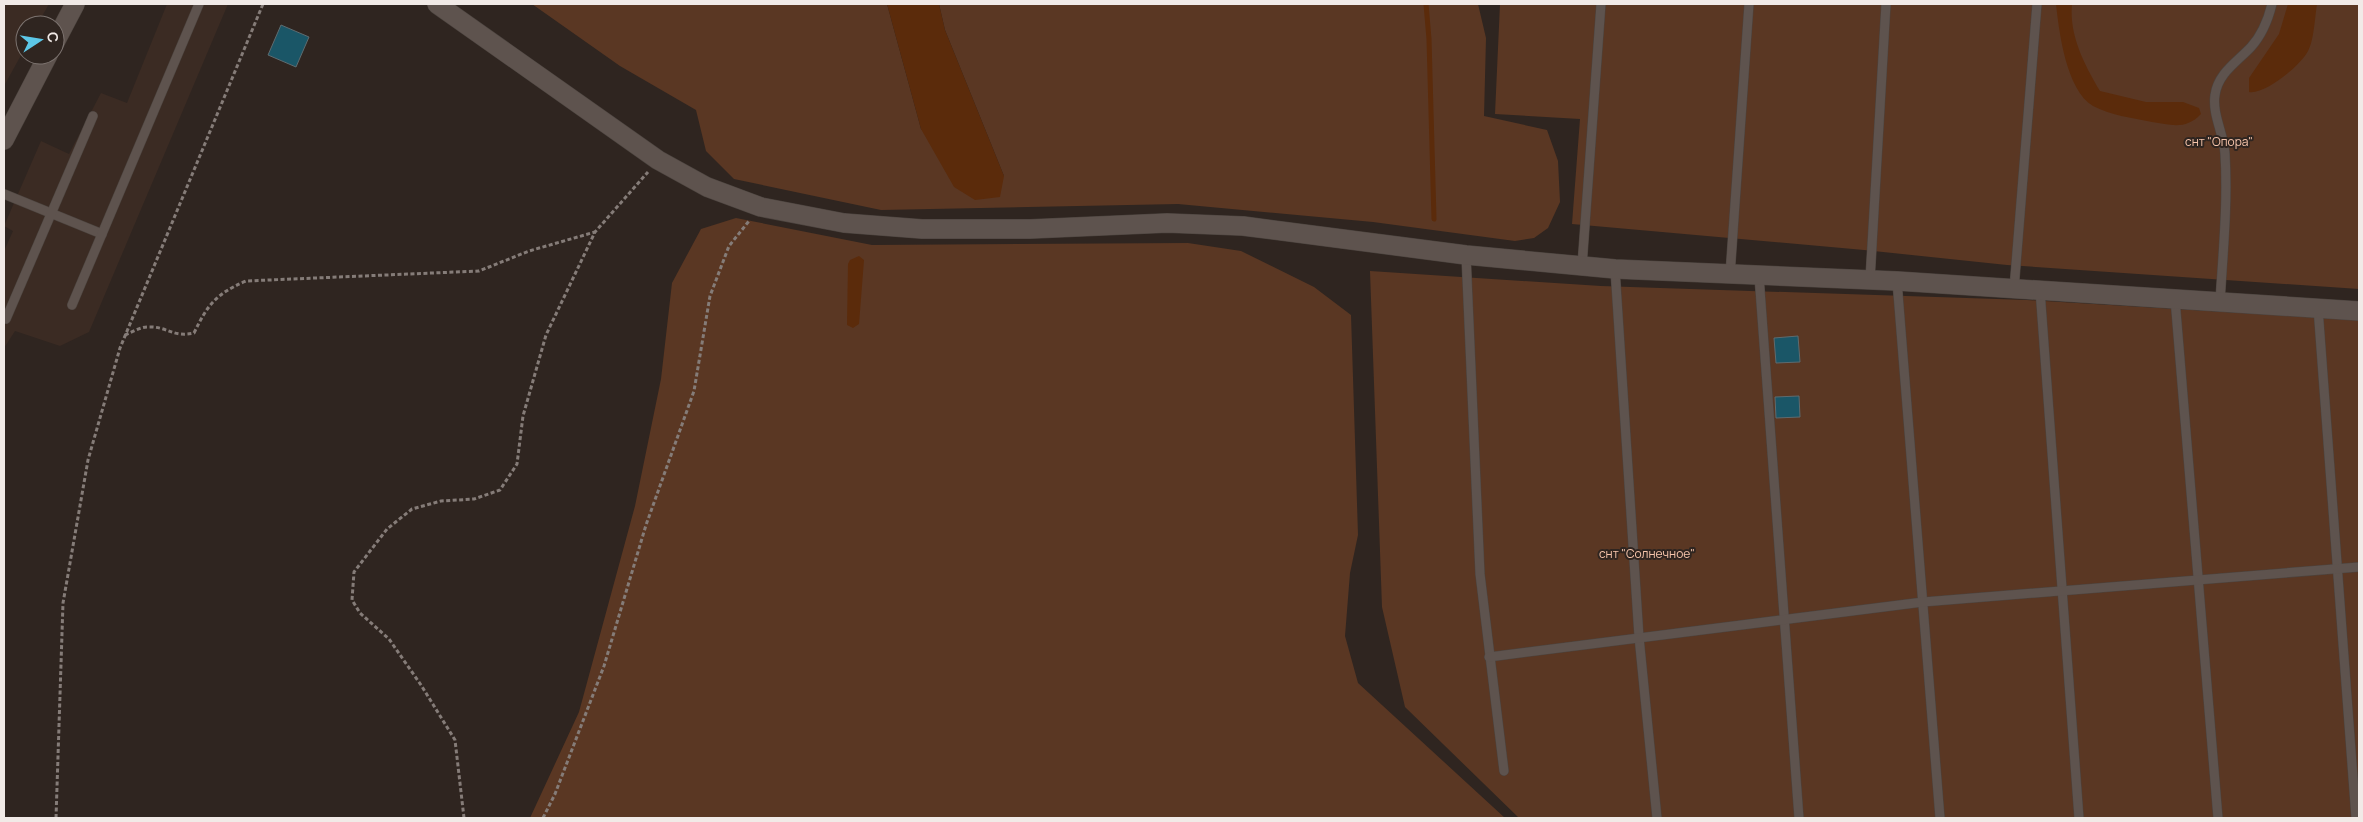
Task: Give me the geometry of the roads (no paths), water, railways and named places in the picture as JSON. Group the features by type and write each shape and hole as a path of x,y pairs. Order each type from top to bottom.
{"street":[{"path":"65,23 75,4"},
{"path":"437,4 658,160 707,187 761,207 844,223 922,229 1030,229 1167,223 1243,226 1466,255 1615,269 1897,281 2359,311"},
{"path":"4,140 43,65"}],"lane":[{"path":"72,304 199,4"},
{"path":"1582,266 1601,4"},
{"path":"1730,275 1749,4"},
{"path":"1870,280 1886,4"},
{"path":"2014,289 2037,4"},
{"path":"2220,302 2227,192 2225,146 2215,111 2215,94 2220,77 2252,46 2268,22 2272,4"},
{"path":"6,318 93,116"},
{"path":"4,194 102,234"},
{"path":"1466,255 1480,574 1504,770"},
{"path":"1615,269 1639,637 1657,818"},
{"path":"1759,276 1799,818"},
{"path":"1897,281 1940,818"},
{"path":"2040,290 2079,818"},
{"path":"2175,299 2218,818"},
{"path":"2318,308 2356,818"},
{"path":"1489,657 1783,618 1923,602 2359,567"}],"waterway":[{"path":"1426,4 1429,39 1434,219"}],"park label":[{"name":"снт \"Опора\"","path":"2219,141"},
{"name":"снт \"Солнечное\"","path":"1647,553"}]}
